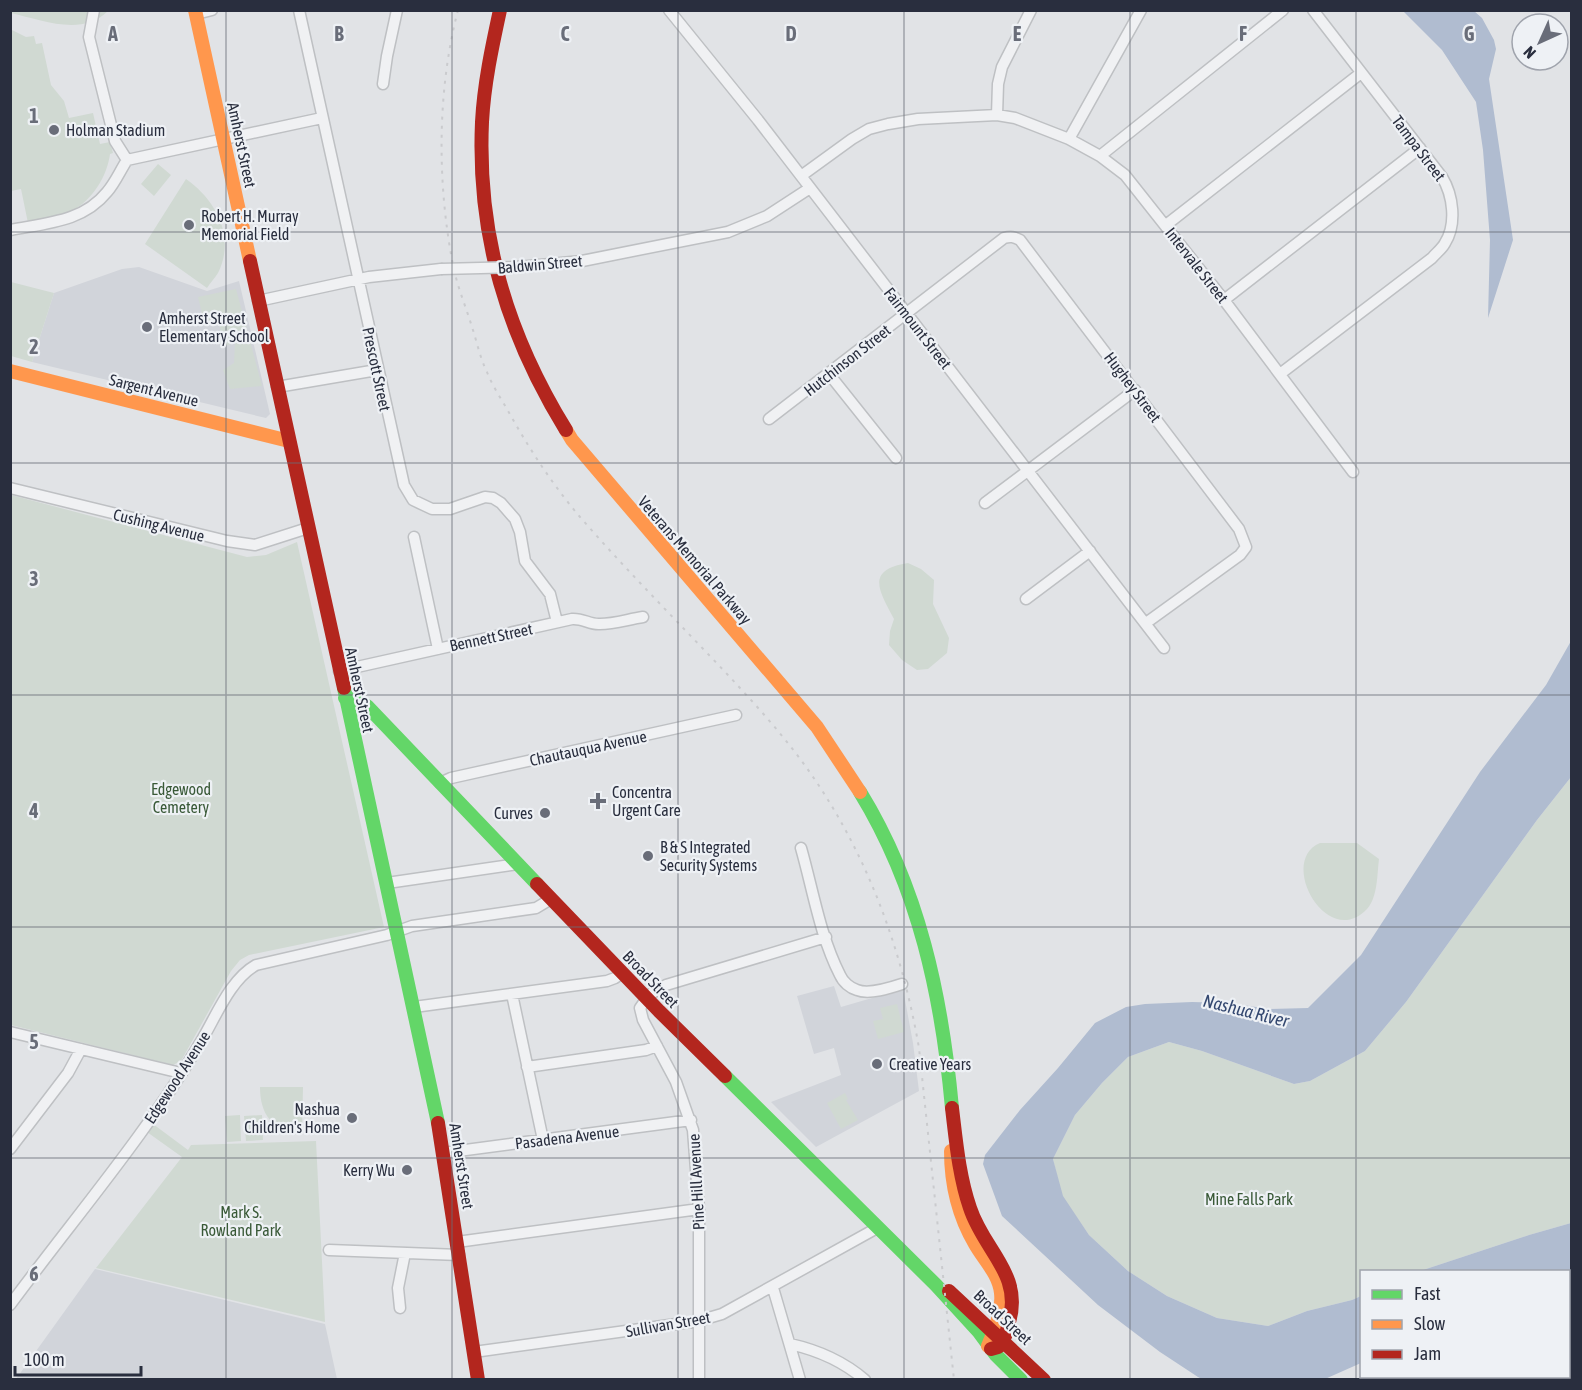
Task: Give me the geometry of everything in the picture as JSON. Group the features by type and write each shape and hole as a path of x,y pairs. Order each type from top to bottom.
{"main road":[{"name":"Veterans Memorial Parkway","path":"500,10 483,95 481,176 493,260 516,337 546,399 580,451 801,707 836,752 864,797 902,875 924,939 942,1020 952,1113 962,1179 970,1211 984,1240 1007,1274 1013,1290 1012,1314 990,1347"},
{"name":"Amherst Street","path":"195,12 414,1007 444,1153 478,1380"},
{"name":"Sargent Avenue","path":"10,371 289,441"},
{"name":"Broad Street","path":"345,698 357,699 368,707 646,998 936,1285 1021,1380"},
{"name":"Veterans Memorial Parkway","path":"952,1113 951,1167 957,1200 970,1235 996,1276 1002,1295 999,1336"},
{"name":"Broad Street","path":"936,1285 950,1292 972,1310 1044,1380"},
{"path":"972,1310 980,1313 987,1311 996,1305 1002,1295"}],"street":[{"path":"94,10 89,37 115,141 127,160"},
{"path":"195,12 212,10"},
{"name":"Prescott Street","path":"299,10 402,480 408,493 420,505 432,510 450,509 485,497 493,498 501,503 515,519 520,532 525,561 550,594 557,622"},
{"path":"383,84 398,10"},
{"name":"Fairmount Street","path":"669,10 801,176 1164,648"},
{"path":"997,115 998,84 1002,66 1031,10"},
{"path":"1069,139 1141,10"},
{"path":"1100,156 1283,10"},
{"name":"Tampa Street","path":"1280,374 1432,258 1445,244 1452,215 1450,195 1442,177 1313,10"},
{"path":"1166,225 1361,73"},
{"name":"Intervale Street","path":"801,176 869,129 918,119 997,115 1035,124 1069,139 1100,156 1125,176 1224,300 1353,472"},
{"path":"10,230 75,217 90,209 108,191 127,160 322,118"},
{"path":"1224,300 1420,148"},
{"name":"Baldwin Street","path":"258,301 399,272 518,267 582,261 733,230 773,213 810,188"},
{"name":"Hutchinson Street","path":"769,419 1004,238 1010,236"},
{"name":"Hughey Street","path":"1010,236 1020,240 1135,390 1239,529 1246,547 1240,555 1146,623"},
{"path":"278,387 377,370"},
{"path":"829,374 896,458"},
{"path":"985,503 1135,390"},
{"name":"Cushing Avenue","path":"10,488 217,539 247,544 262,543 308,528"},
{"path":"414,537 438,649"},
{"path":"1026,599 1090,551"},
{"name":"Bennett Street","path":"339,671 578,618 601,624 643,617"},
{"name":"Chautauqua Avenue","path":"440,783 452,778 736,715"},
{"path":"801,848 826,937 841,978 859,992 902,984"},
{"path":"387,883 518,864"},
{"name":"Edgewood Avenue","path":"10,1305 151,1118 233,987 250,969 256,965 387,935 412,926 530,909 541,906 551,898"},
{"path":"646,998 666,985 826,937"},
{"path":"414,1007 607,981 622,973"},
{"path":"512,994 543,1140"},
{"name":"Pine Hill Avenue","path":"646,998 641,1005 641,1014 676,1082 691,1120 695,1139 699,1209 699,1380"},
{"path":"10,1032 181,1073"},
{"path":"527,1067 646,1050 657,1046"},
{"path":"10,1149 68,1072 81,1049"},
{"name":"Pasadena Avenue","path":"444,1153 691,1120"},
{"path":"329,1250 405,1253 458,1248 699,1209"},
{"name":"Sullivan Street","path":"474,1352 698,1322 722,1314 772,1288 878,1228"},
{"path":"400,1308 398,1288 405,1253"},
{"path":"772,1288 800,1380"},
{"path":"790,1344 809,1348 839,1361 865,1380"}],"shaded area":[{"name":"Amherst Street Elementary School","path":"139,267 207,291 239,281 270,414 266,418 32,362 54,293 122,269"},
{"name":"Creative Years","path":"834,986 841,1007 903,989 919,1091 816,1147 771,1102 841,1075 834,1048 814,1054 797,996"},
{"path":"95,1269 325,1324 337,1379 16,1379"}],"green space":[{"path":"11,10 108,11 98,19 74,25 48,22 11,13"},
{"name":"Holman Stadium","path":"10,29 26,37 34,36 36,44 42,43 51,85 64,101 69,118 93,113 100,144 110,142 113,153 110,154 102,179 86,201 72,211 72,214 28,223 21,189 11,191"},
{"path":"158,164 171,175 154,196 141,184"},
{"name":"Robert H. Murray Memorial Field","path":"186,179 206,197 214,208 224,233 223,259 218,273 207,288 145,244"},
{"path":"11,282 54,293 32,362 11,356"},
{"path":"236,289 262,386 230,389 223,370 234,363 235,343 224,346 219,323 205,326 198,297"},
{"name":"Edgewood Cemetery","path":"11,495 247,557 266,555 297,542 384,927 249,955 240,960 231,971 181,1061 173,1065 11,1025"},
{"path":"908,563 921,569 934,580 933,604 949,638 947,653 928,669 917,670 902,660 889,645 894,619 879,584 885,571"},
{"name":"Mine Falls Park","path":"1571,777 1571,1223 1423,1270 1360,1270 1360,1296 1307,1311 1268,1326 1217,1318 1167,1296 1128,1271 1089,1235 1062,1196 1053,1159 1075,1115 1128,1057 1169,1042 1202,1051 1294,1084 1310,1081 1365,1051 1406,1002 1537,820"},
{"path":"1320,843 1357,843 1379,859 1371,904 1352,919 1337,919 1323,911 1312,898 1305,883 1304,867 1308,853"},
{"path":"897,1004 904,1032 878,1039 873,1021 883,1019 880,1008"},
{"path":"260,1087 303,1087 302,1131 283,1128 270,1120 262,1106"},
{"path":"845,1093 848,1099 846,1100 858,1120 841,1129 827,1103"},
{"path":"240,1115 241,1141 227,1142 225,1116"},
{"path":"262,1115 263,1140 246,1141 244,1116"},
{"name":"Mark S. Rowland Park","path":"153,1124 188,1150 191,1145 316,1141 325,1322 96,1268 182,1157 147,1132"}],"water":[{"path":"1403,11 1474,11 1482,18 1494,40 1496,49 1489,79 1513,240 1488,318 1490,240 1483,150 1476,102 1442,50"},
{"name":"Nashua River","path":"1571,641 1571,777 1537,820 1406,1002 1365,1051 1310,1081 1294,1084 1202,1051 1169,1042 1128,1057 1102,1083 1075,1115 1053,1159 1063,1196 1089,1235 1128,1271 1167,1296 1217,1318 1268,1326 1307,1311 1360,1296 1360,1363 1325,1379 1204,1380 1160,1352 1098,1305 1002,1216 983,1164 985,1155 1020,1110 1095,1023 1126,1007 1192,1002 1228,1003 1270,1009 1308,1008 1361,955 1480,772 1546,685"},
{"path":"1571,1223 1571,1288 1570,1270 1423,1270"}],"railway":[{"path":"458,10 446,72 443,105 444,202 455,273 482,361 523,437 560,492 634,577 738,686 781,735 831,805 866,871 903,975 919,1048 954,1380"}],"traffic: fast":[{"path":"344,688 438,1123"},
{"path":"345,698 357,699 368,707 537,884"},
{"path":"860,792 898,866 924,944 942,1025 952,1108"},
{"path":"725,1076 936,1285 979,1332 996,1355 1021,1380"}],"traffic: slow":[{"path":"195,10 250,261"},
{"path":"10,371 289,441"},
{"path":"566,430 572,440 817,727 860,792"},
{"path":"951,1151 952,1175 960,1211 969,1233 1000,1286 1000,1313 988,1346"}],"traffic: jam":[{"path":"500,10 486,80 482,122 482,164 491,244 512,320 545,394 566,430"},
{"path":"250,261 344,688"},
{"path":"537,884 725,1076"},
{"path":"952,1108 966,1196 976,1223 1007,1276 1011,1290 1012,1305 1006,1332 998,1347 991,1349"},
{"path":"438,1123 478,1380"},
{"path":"949,1291 1044,1380"}],"place":[{"name":"Holman Stadium","path":"54,130"},
{"name":"Robert H. Murray Memorial Field","path":"189,225"},
{"name":"Amherst Street Elementary School","path":"147,327"},
{"name":"Concentra Urgent Care","path":"598,801"},
{"name":"Curves","path":"545,813"},
{"name":"B & S Integrated Security Systems","path":"648,856"},
{"name":"Creative Years","path":"877,1064"},
{"name":"Nashua Children's Home","path":"352,1118"},
{"name":"Kerry Wu","path":"407,1170"}]}
